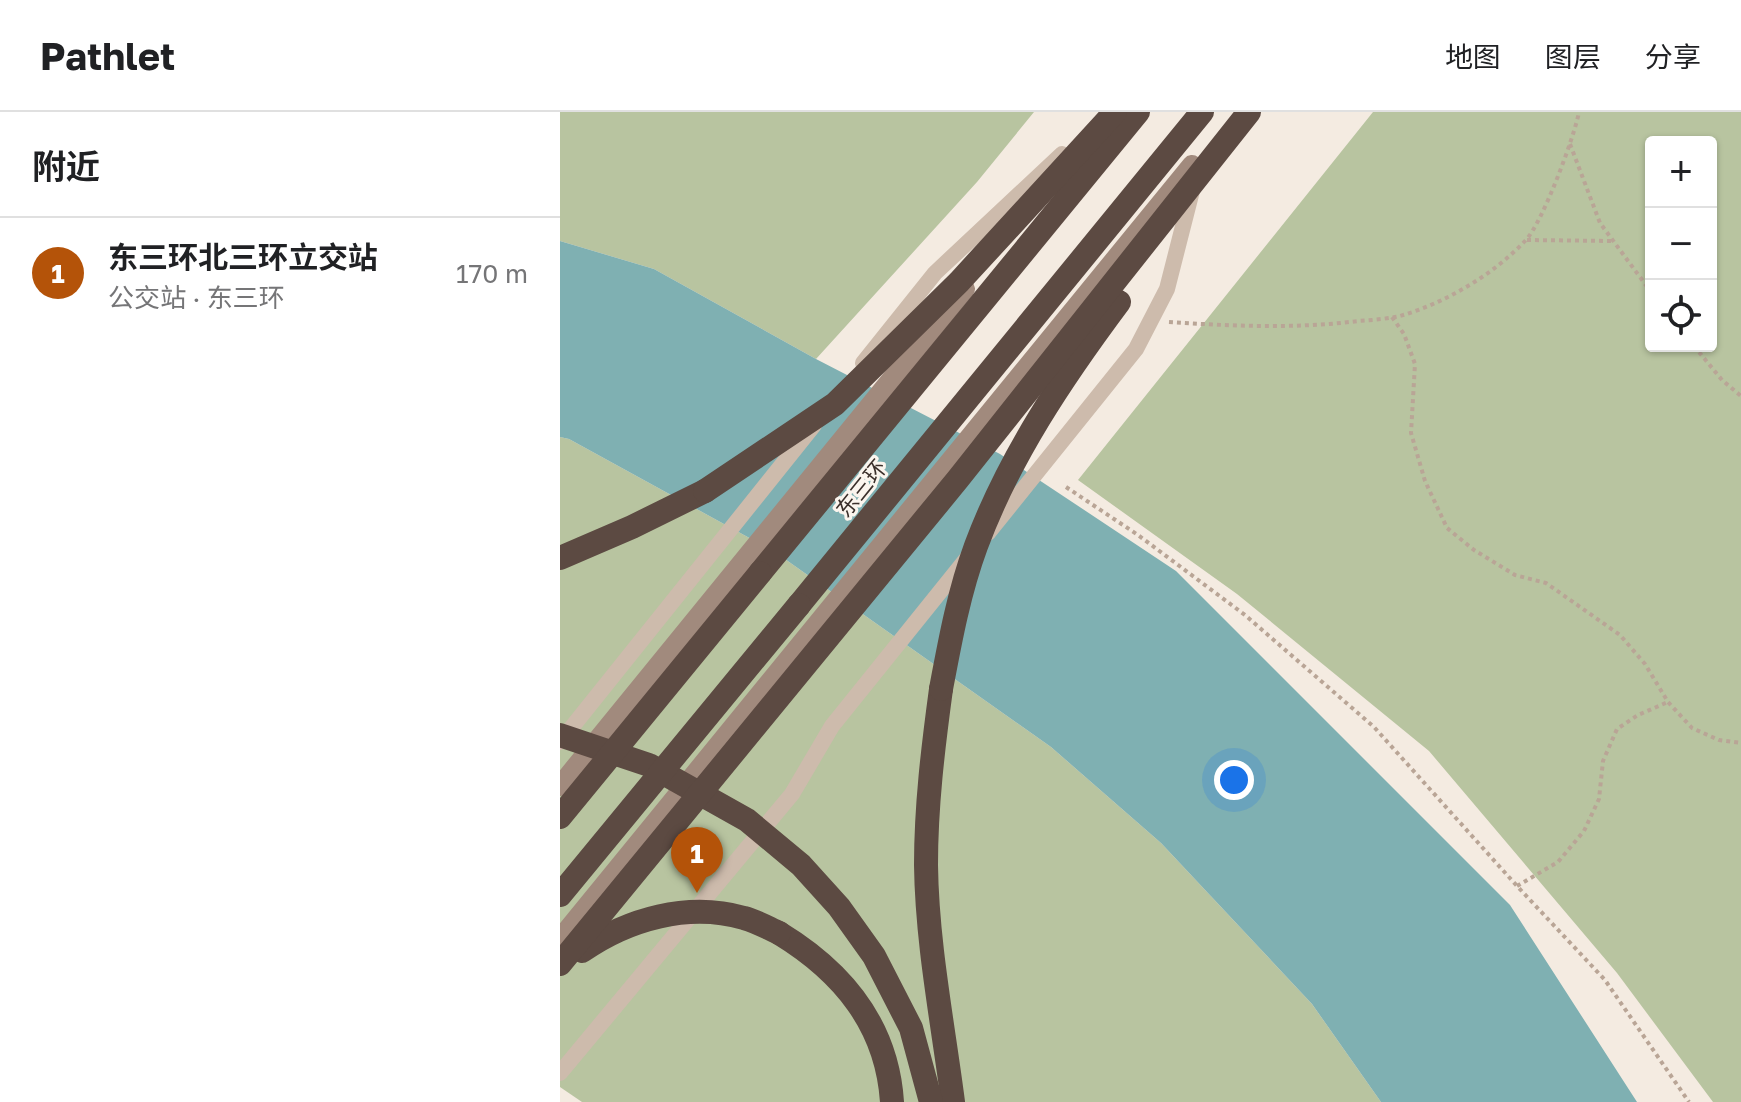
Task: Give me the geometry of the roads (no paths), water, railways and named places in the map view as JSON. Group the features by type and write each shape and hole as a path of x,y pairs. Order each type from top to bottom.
{"highway":[{"path":"560,558 705,491 835,404 959,282 1111,112"},
{"name":"东三环","path":"560,817 1138,112"},
{"name":"东三环","path":"560,895 1202,112"},
{"path":"560,965 958,479 1249,112"},
{"path":"953,1102 930,922 926,825 928,779 941,689 954,619 967,575 976,545 1026,438 1088,343 1159,247 1249,112"},
{"path":"560,550 632,527"},
{"path":"560,735 649,765 747,820 801,865 839,907 874,956 911,1028 931,1102"},
{"path":"560,965 606,934 654,916 706,911 745,918 779,933 808,951 862,1008 883,1052 892,1102"}],"main road":[{"path":"560,786 1111,112"},
{"path":"560,939 1235,112"}],"street":[{"path":"560,742 935,273 1111,112"},
{"path":"560,1073 792,794 832,726 1136,349 1167,289 1202,153"}],"water":[{"path":"560,241 654,269 816,359 1000,454 1176,571 1510,905 1637,1102 1381,1102 1312,1004 1161,843 1051,747 775,552 569,439 560,437"}],"place":[{"name":"东三环北三环立交站","path":"697,893"}]}
